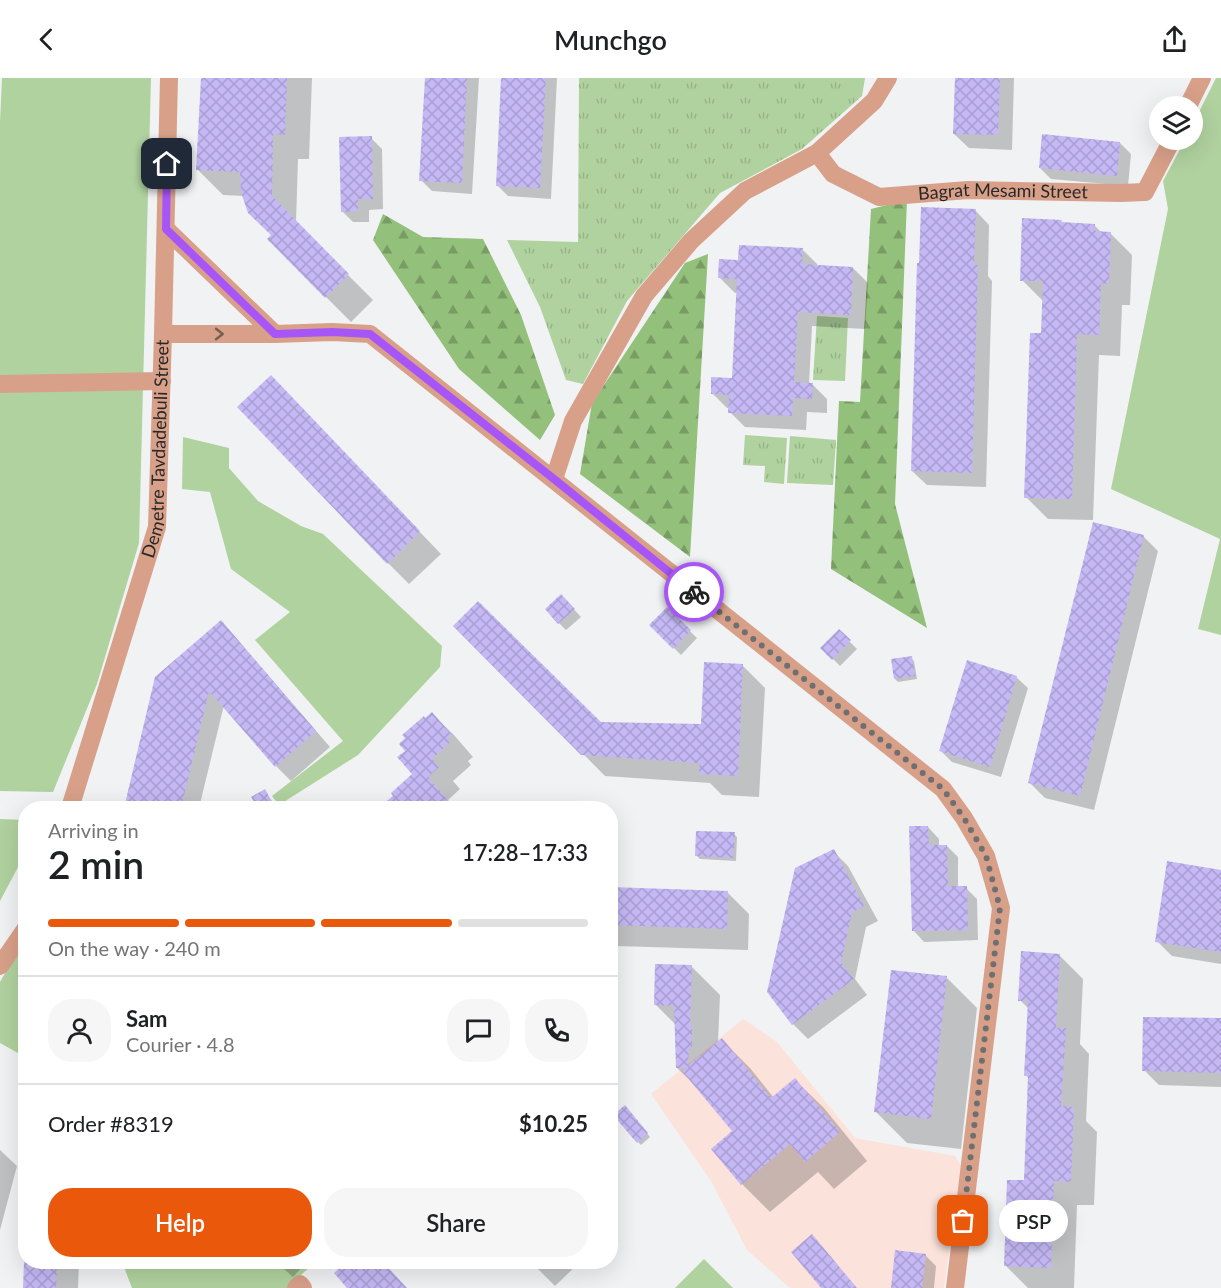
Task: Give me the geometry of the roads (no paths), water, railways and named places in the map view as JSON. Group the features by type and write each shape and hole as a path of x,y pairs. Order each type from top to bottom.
{"street":[{"name":"Demetre Tavdadebuli Street","path":"72,801 157,527 169,78"},
{"path":"554,479 573,421 644,296 691,241 746,191 817,153 874,101 888,78"},
{"path":"1193,96 1202,78"},
{"name":"Bagrat Mesami Street","path":"817,153 833,174 879,196 968,190 1145,192 1167,150"},
{"path":"166,229 275,334"},
{"path":"163,334 332,332 370,334 943,789 964,818 986,856 1000,908 955,1288"},
{"path":"0,384 162,381"},
{"path":"0,966 18,940"},
{"path":"296,1288 300,1284 303,1288"}],"place":[{"name":"PSP","path":"963,1221"}]}
